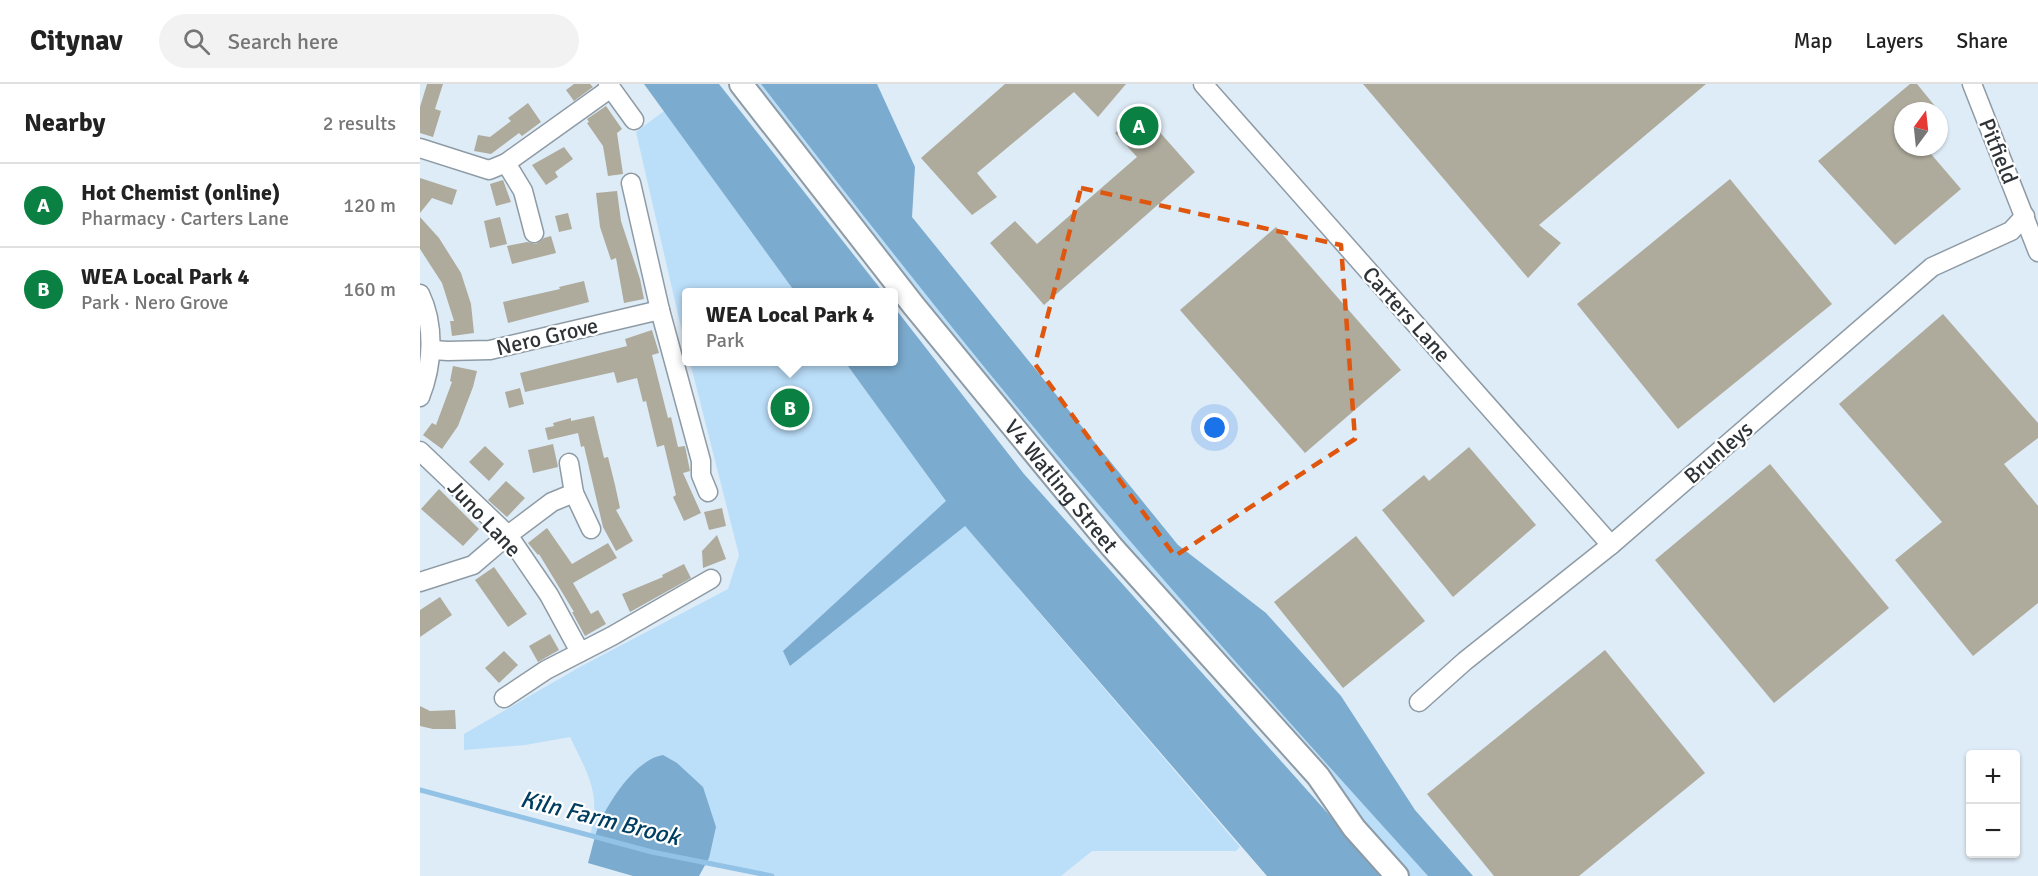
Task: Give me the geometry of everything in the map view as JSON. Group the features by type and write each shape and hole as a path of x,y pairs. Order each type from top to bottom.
{"street":[{"name":"V4 Watling Street","path":"741,84 914,306 1104,538 1318,776 1354,828 1397,876"},
{"name":"Carters Lane","path":"1203,84 1611,545"},
{"name":"Pitfield","path":"1972,84 2038,252"},
{"path":"420,148 489,170 506,164 609,86 634,120"},
{"path":"506,164 523,191 534,233"},
{"path":"631,183 660,310 700,461 701,475 708,492"},
{"name":"Brunleys","path":"1419,702 1465,661 1611,545 1932,267 2010,231 2025,216"},
{"path":"420,294 427,308 432,350 420,397"},
{"name":"Nero Grove","path":"432,350 490,350 660,310"},
{"name":"Juno Lane","path":"420,451 508,535 549,595 580,652"},
{"path":"569,462 574,493 591,529"},
{"path":"420,582 473,565 552,502 574,493"},
{"path":"504,698 546,670 612,636 711,579"}],"highlighted area":[{"path":"1081,188 1341,245 1355,439 1175,556 1035,364"}],"shaded area":[{"path":"644,84 719,84 880,288 792,288"},
{"path":"741,84 761,84 920,287 1083,486 1428,876 1404,876"},
{"path":"761,84 877,84 915,167 912,217 1178,545 1266,613 1341,696 1415,810 1473,876 1428,876 1340,779 1042,437 920,287"},
{"path":"664,111 792,288 682,288 682,332 636,132"},
{"path":"898,312 1024,474 1384,876 1267,876 965,526 790,666 783,651 946,501 848,366 898,366"},
{"path":"691,366 848,366 965,526 1240,847 1236,851 1092,851 1061,876 777,876 652,852 590,835 594,807 591,784 570,737 525,745 464,750 464,734 578,668 728,589 739,555"},
{"path":"663,755 677,763 703,787 716,827 709,858 699,876 633,876 588,863 600,822 618,791 644,764"}],"building":[{"path":"427,84 443,84 435,109 441,111 433,137 420,133 420,107"},
{"path":"574,84 590,84 593,87 574,101 566,90"},
{"path":"1005,84 1126,84 1098,117 1074,92 977,173 997,197 972,215 921,158"},
{"path":"1363,84 1706,84 1539,225 1561,243 1528,278"},
{"path":"1910,84 1917,84 1932,102 1894,102 1894,156 1933,156 1961,189 1895,245 1818,161"},
{"path":"528,103 541,122 522,136 519,133 491,154 474,151 478,135 490,137 511,121 508,118"},
{"path":"606,106 622,129 617,133 623,174 608,176 603,146 587,123 589,122 587,119"},
{"path":"1141,111 1195,172 1044,305 990,243 1015,221 1037,244 1137,157 1115,133"},
{"path":"564,147 573,159 555,172 558,177 546,185 532,165"},
{"path":"420,178 457,190 452,205 432,198 420,213"},
{"path":"1730,179 1832,304 1678,429 1577,304"},
{"path":"503,180 511,202 496,206 490,184"},
{"path":"617,191 621,221 640,279 644,299 624,303 616,258 611,260 600,227 596,193"},
{"path":"568,213 572,229 559,232 555,216"},
{"path":"420,217 439,238 461,273 471,304 474,333 452,336 450,321 454,321 442,283 420,249"},
{"path":"500,217 507,244 490,248 484,221"},
{"path":"1276,227 1401,370 1305,453 1180,310"},
{"path":"551,236 556,253 512,264 507,246 527,242 536,244"},
{"path":"584,281 589,302 508,323 503,302"},
{"path":"1943,314 2038,423 2038,438 2004,464 2038,506 2038,603 1973,656 1895,560 1942,522 1839,404"},
{"path":"652,330 659,353 652,355 668,418 671,417 678,447 685,446 690,471 683,473 701,513 684,521 673,497 676,495 664,445 657,447 646,401 643,402 637,378 617,383 614,372 525,392 520,373 627,346 625,339"},
{"path":"453,366 477,371 458,426 442,449 423,435 432,423 436,425 452,382 450,381"},
{"path":"520,388 524,404 509,408 505,392"},
{"path":"594,416 604,458 608,457 615,485 620,508 616,510 633,541 616,551 603,527 584,446 581,447 578,433 548,440 545,428 571,418 571,421"},
{"path":"553,444 558,467 533,473 528,450"},
{"path":"485,446 504,464 489,481 469,462"},
{"path":"1469,447 1536,525 1453,597 1382,510 1424,475 1429,481"},
{"path":"1770,464 1889,608 1774,703 1655,560"},
{"path":"506,481 525,498 507,517 488,500"},
{"path":"439,489 479,529 463,546 421,509"},
{"path":"722,508 726,526 709,530 704,512"},
{"path":"547,528 572,564 608,543 617,558 573,583 591,614 598,610 606,624 585,636 572,612 574,612 539,554 528,543"},
{"path":"717,535 726,559 703,568 702,551"},
{"path":"1356,536 1425,621 1343,688 1274,602"},
{"path":"684,564 691,578 630,612 622,594 663,577 662,575"},
{"path":"494,567 527,614 508,627 475,580"},
{"path":"440,597 452,615 420,637 420,610"},
{"path":"550,634 559,650 538,662 529,646"},
{"path":"1605,650 1705,773 1579,876 1494,876 1427,794"},
{"path":"504,651 518,665 499,683 485,668"},
{"path":"420,706 430,711 455,710 456,729 433,729 420,726"}],"waterway":[{"name":"Kiln Farm Brook","path":"420,790 652,852 772,876"}],"place":[{"name":"Hot Chemist (online)","path":"1139,126"},
{"name":"WEA Local Park 4","path":"790,408"}]}
